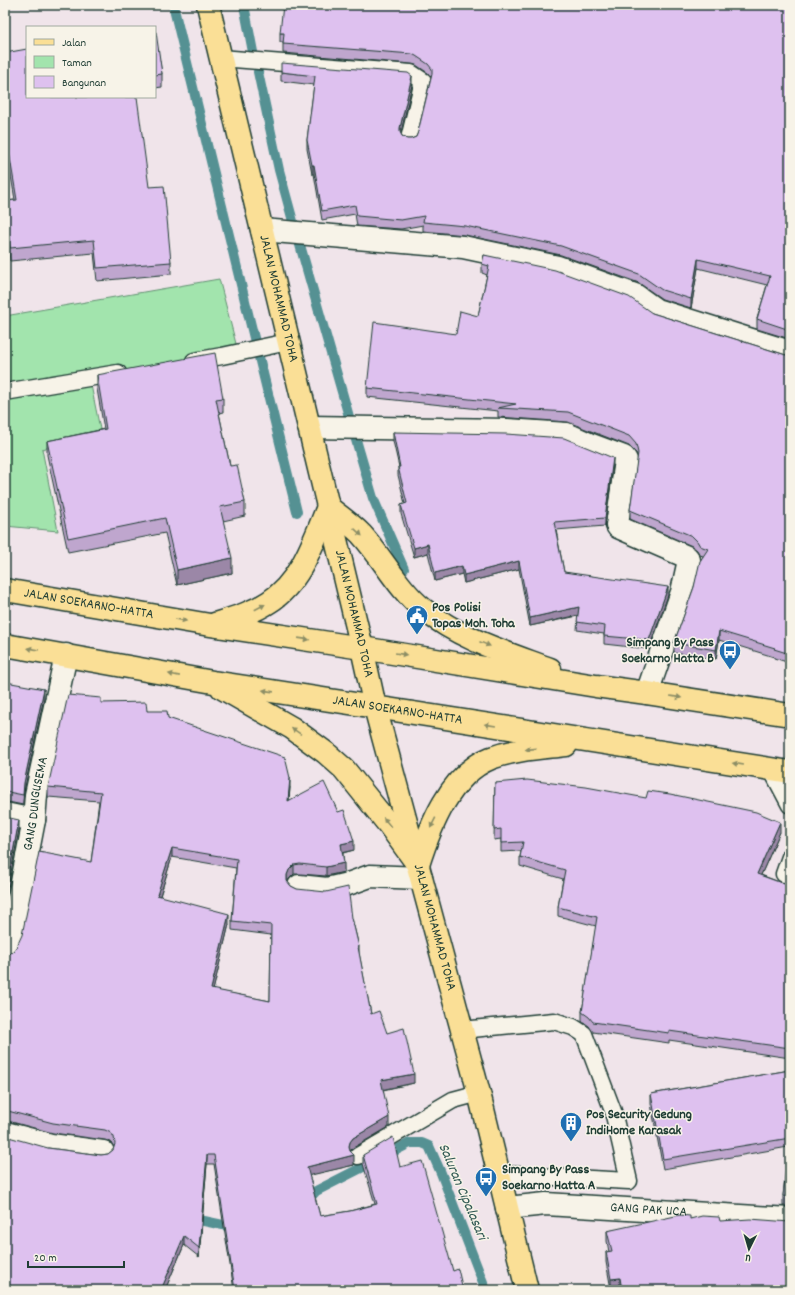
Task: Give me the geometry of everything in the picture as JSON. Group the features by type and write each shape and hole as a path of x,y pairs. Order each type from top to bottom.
{"main road":[{"name":"JALAN MOHAMMAD TOHA","path":"208,5 375,707 479,1094 527,1290"},
{"path":"210,625 246,614 270,601 280,593 306,559 328,507 361,534 396,580 423,609 449,627 479,641 596,686"},
{"name":"JALAN SOEKARNO-HATTA","path":"5,590 210,625 790,715"},
{"name":"JALAN SOEKARNO-HATTA","path":"5,645 213,682 780,771"},
{"path":"213,682 292,728 332,758 344,769 389,825 419,872"},
{"path":"419,872 427,835 441,807 457,784 473,769 490,759 524,749 598,742"}],"street":[{"path":"262,230 463,247 558,267 634,295 656,310 790,352"},
{"path":"309,427 507,430 567,434 624,457 626,460 616,525 687,557 689,560 682,592 647,693"},
{"name":"GANG DUNGUSEMA","path":"5,952 11,939 34,820 36,795 66,655"},
{"path":"5,814 34,820"},
{"path":"299,886 327,889 348,884 370,876 419,872"},
{"path":"5,1133 51,1145 103,1152"},
{"name":"GANG PAK UCA","path":"507,1208 546,1204 790,1219"}],"lane":[{"path":"221,58 411,73 423,81 408,139"},
{"path":"183,363 288,342"},
{"path":"5,392 129,372"},
{"path":"780,771 790,805"},
{"path":"784,874 790,856"},
{"path":"462,1030 554,1021 573,1027 584,1034 613,1110 629,1181 499,1174"},
{"path":"358,1156 453,1100 479,1094"}],"green space":[{"path":"219,279 240,359 91,385 101,434 42,449 58,531 5,526 5,316"}],"building":[{"path":"283,5 790,5 790,330 757,319 770,276 698,259 691,299 662,290 639,274 561,246 465,226 423,222 424,216 401,220 357,216 355,205 322,211 314,165 312,165 307,140 315,76 281,72 281,63 408,73 412,76 400,128 402,136 407,139 416,137 418,132 432,69 428,64 412,54 283,44 284,33 280,33"},
{"path":"156,32 162,74 156,75"},
{"path":"26,49 26,98 137,98 149,187 164,186 171,262 97,268 94,240 10,248 5,201 17,200 5,128 5,53"},
{"path":"484,255 555,270 629,297 652,313 790,355 790,654 719,631 716,650 674,643 694,587 700,561 708,549 700,546 692,536 630,510 638,453 636,444 629,436 568,412 498,408 516,404 367,388 374,322 456,334 460,311 478,316 489,266 482,264"},
{"path":"215,353 223,398 216,399 230,466 237,465 245,502 220,507 232,558 177,570 165,518 68,538 47,441 106,429 97,375"},
{"path":"393,432 506,434 564,438 613,458 605,518 554,522 564,572 668,587 649,640 604,636 605,626 577,622 579,607 530,618 519,561 464,575 462,566 435,573 428,544 414,548 401,505 407,503 398,467 400,467"},
{"path":"5,680 7,680 6,682 44,689 24,783 23,795 5,792"},
{"path":"68,695 101,698 101,703 146,702 147,711 167,711 168,718 285,757 290,778 288,801 324,782 338,812 344,810 354,841 341,844 344,863 326,867 300,864 294,865 289,870 287,881 291,886 297,889 326,892 348,887 352,918 359,947 371,1014 379,1011 387,1033 404,1028 414,1074 381,1080 389,1117 353,1138 349,1146 350,1151 354,1155 307,1167 320,1216 350,1211 377,1204 363,1155 393,1137 400,1167 422,1161 453,1271 458,1269 463,1290 235,1290 214,1155 207,1155 199,1248 184,1236 161,1290 5,1290 5,1136 48,1148 101,1155 108,1154 113,1150 115,1144 114,1137 111,1133 105,1130 53,1123 5,1111 5,955 12,952 16,948 22,935 39,852 91,862 101,792 48,787","holes":["172,848 237,859 232,921 271,925 270,1001 211,989 229,914 157,895"]},
{"path":"527,780 586,787 646,798 648,791 670,794 756,812 780,822 757,874 790,886 790,1048 593,1022 582,1012 597,917 558,907 565,870 520,857 523,842 501,843 501,829 494,830 495,783"},
{"path":"5,817 19,820 5,895"},
{"path":"790,1070 790,1138 663,1159 651,1094"},
{"path":"790,1138 790,1197 783,1196"},
{"path":"680,1215 690,1216 690,1219 702,1216 719,1217 720,1221 750,1219 790,1222 790,1290 622,1290 620,1278 611,1279 606,1252 612,1251 607,1231"}],"waterway":[{"path":"173,5 255,342"},
{"path":"244,5 253,52"},
{"path":"258,72 279,170 294,225"},
{"path":"298,238 350,420"},
{"path":"258,353 297,512"},
{"path":"354,433 373,498 404,569"},
{"name":"Saluran Cipalasari","path":"305,1203 316,1191 410,1143 422,1143 429,1146 441,1173 486,1290"},
{"name":"Saluran Cipalasari","path":"190,1218 237,1228"}],"place":[{"name":"Pos Polisi Topas Moh. Toha","path":"417,636"},
{"name":"Simpang By Pass Soekarno Hatta B","path":"730,670"},
{"name":"Pos Security Gedung IndiHome Karasak","path":"571,1142"},
{"name":"Simpang By Pass Soekarno Hatta A","path":"486,1198"}]}
